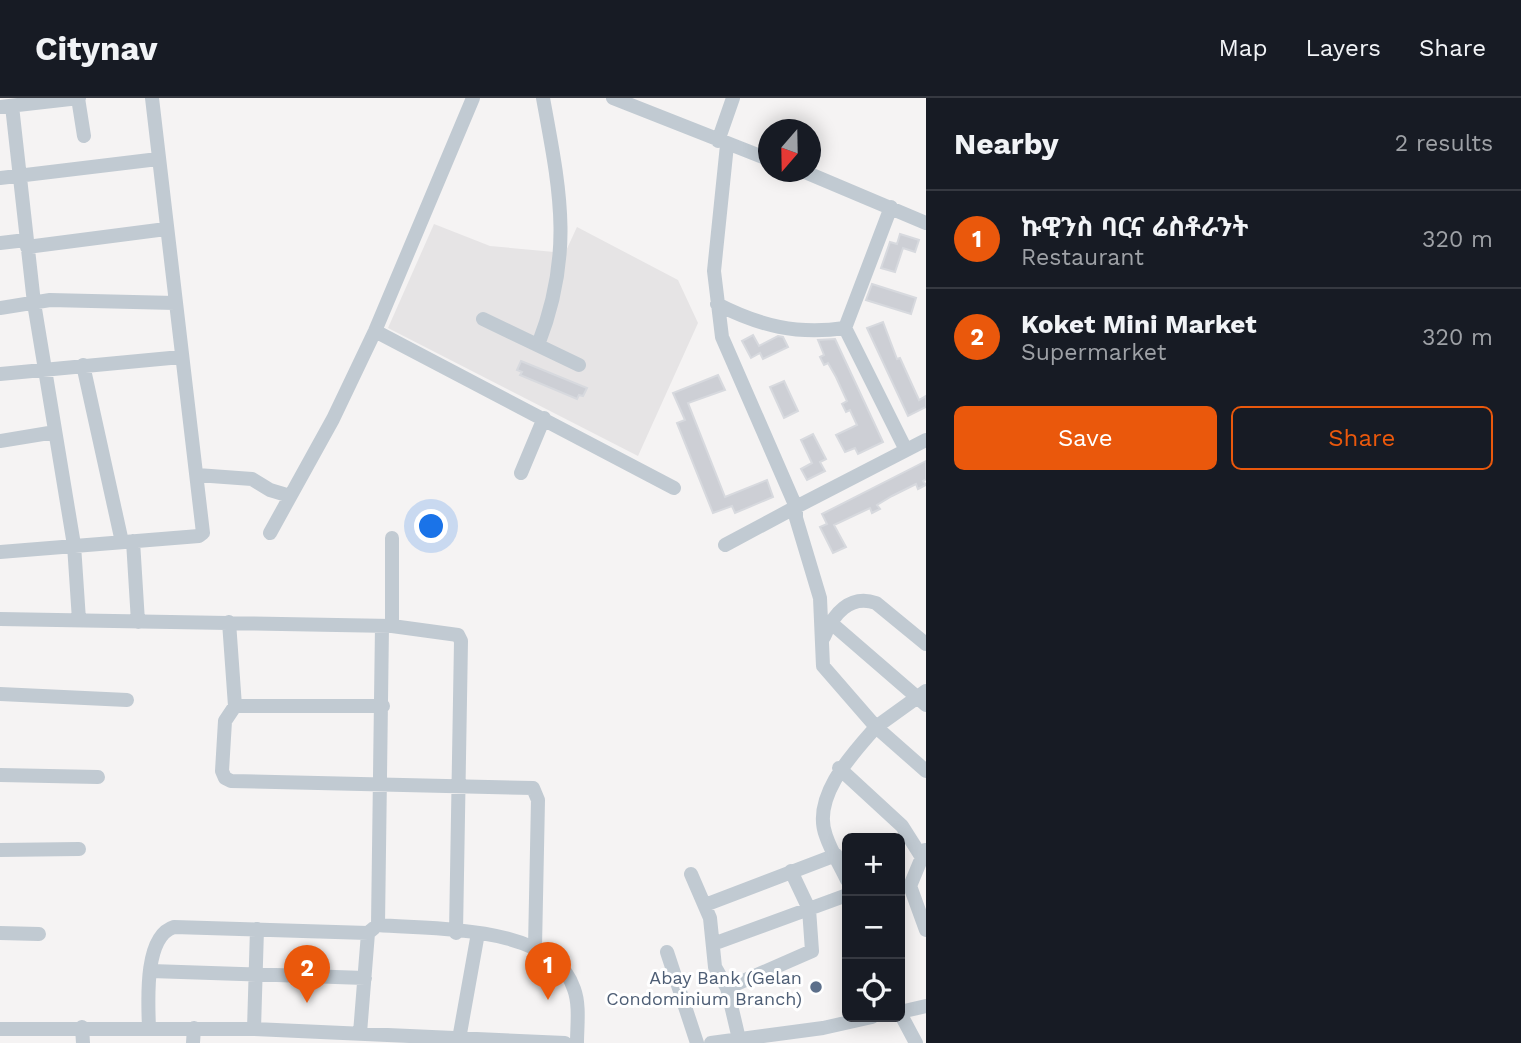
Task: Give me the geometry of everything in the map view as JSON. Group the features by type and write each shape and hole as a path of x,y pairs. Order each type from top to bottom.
{"street":[{"path":"79,621 74,545 34,303 19,176 6,107 29,101 78,98 84,136"},
{"path":"0,552 199,536 203,533 152,98"},
{"path":"270,533 333,419 375,331 473,98"},
{"path":"538,345 553,306 563,231 542,98"},
{"path":"612,98 647,105 722,143 758,156"},
{"path":"733,98 722,143 714,271 722,337 796,507 796,518 820,598 823,666 828,676 876,727 926,771"},
{"path":"0,178 158,159"},
{"path":"821,179 926,223"},
{"path":"891,207 845,328 906,450"},
{"path":"0,243 27,243 166,229"},
{"path":"0,308 50,300 175,303"},
{"path":"717,304 747,319 805,332 845,328"},
{"path":"483,319 579,365"},
{"path":"722,337 747,319"},
{"path":"375,331 674,488"},
{"path":"0,374 181,357"},
{"path":"83,365 128,542 138,622"},
{"path":"521,474 544,418"},
{"path":"0,441 55,432"},
{"path":"725,545 926,440"},
{"path":"197,475 252,478 270,490 290,496"},
{"path":"360,1033 373,929 392,538"},
{"path":"822,642 830,622 841,609 866,599 876,603 926,644"},
{"path":"0,619 387,626 458,635 461,641 456,933"},
{"path":"229,622 235,706 225,721 222,771 225,778 382,785 524,786 536,792 536,947"},
{"path":"830,622 923,698 876,727 839,768 823,818 825,834 842,869"},
{"path":"0,694 127,700"},
{"path":"235,706 383,706"},
{"path":"839,768 902,826 924,853 905,888 926,930"},
{"path":"0,775 98,778"},
{"path":"0,850 79,849"},
{"path":"705,905 836,855"},
{"path":"727,988 812,951 809,909 791,871"},
{"path":"691,874 712,923 715,967 727,988 740,1039"},
{"path":"713,944 844,896"},
{"path":"149,1028 150,971 156,943 165,930 174,927 373,929 508,936 536,947 571,980 577,1002 577,1043"},
{"path":"254,1029 257,929"},
{"path":"0,933 39,934"},
{"path":"459,1039 478,933"},
{"path":"667,952 697,1043"},
{"path":"150,971 255,972 365,978"},
{"path":"905,1012 926,1006"},
{"path":"711,1043 850,1022"},
{"path":"905,1022 916,1043"},
{"path":"82,1027 83,1043"},
{"path":"0,1029 149,1028 193,1036 254,1029 292,1036 360,1033 394,1040 459,1039 565,1043"},
{"path":"823,1028 831,1043"}],"shaded area":[{"path":"434,224 490,246 565,253 577,227 678,280 698,323 638,456 388,328"}],"building":[{"path":"900,234 919,240 915,252 903,248 895,272 881,268 890,242 897,244"},
{"path":"872,284 916,298 911,314 866,300"},
{"path":"883,322 897,359 900,358 919,400 926,396 926,407 908,416 867,328"},
{"path":"753,335 759,346 778,336 783,337 788,347 763,359 760,353 751,358 742,341"},
{"path":"835,339 883,442 858,454 855,448 845,452 836,435 857,425 850,410 846,412 842,404 847,401 836,377 828,363 824,365 820,357 824,355 818,340"},
{"path":"521,361 587,388 583,396 579,395 577,399 520,375 522,372 517,370"},
{"path":"718,375 725,390 688,403 725,497 767,480 773,497 735,513 732,506 713,513 677,423 685,420 673,393"},
{"path":"784,381 798,411 784,418 770,387"},
{"path":"813,434 826,459 820,462 825,471 807,480 801,469 812,463 801,440"},
{"path":"926,461 926,479 923,481 926,485 918,489 916,484 877,505 880,509 872,513 870,508 834,525 846,547 833,553 820,527 827,524 822,514"}],"place":[{"name":"Abay Bank (Gelan Condominium Branch)","path":"816,987"},
{"name":"ኩዊንስ ባርና ሬስቶራንት","path":"548,1000"},
{"name":"Koket Mini Market","path":"307,1003"}]}
